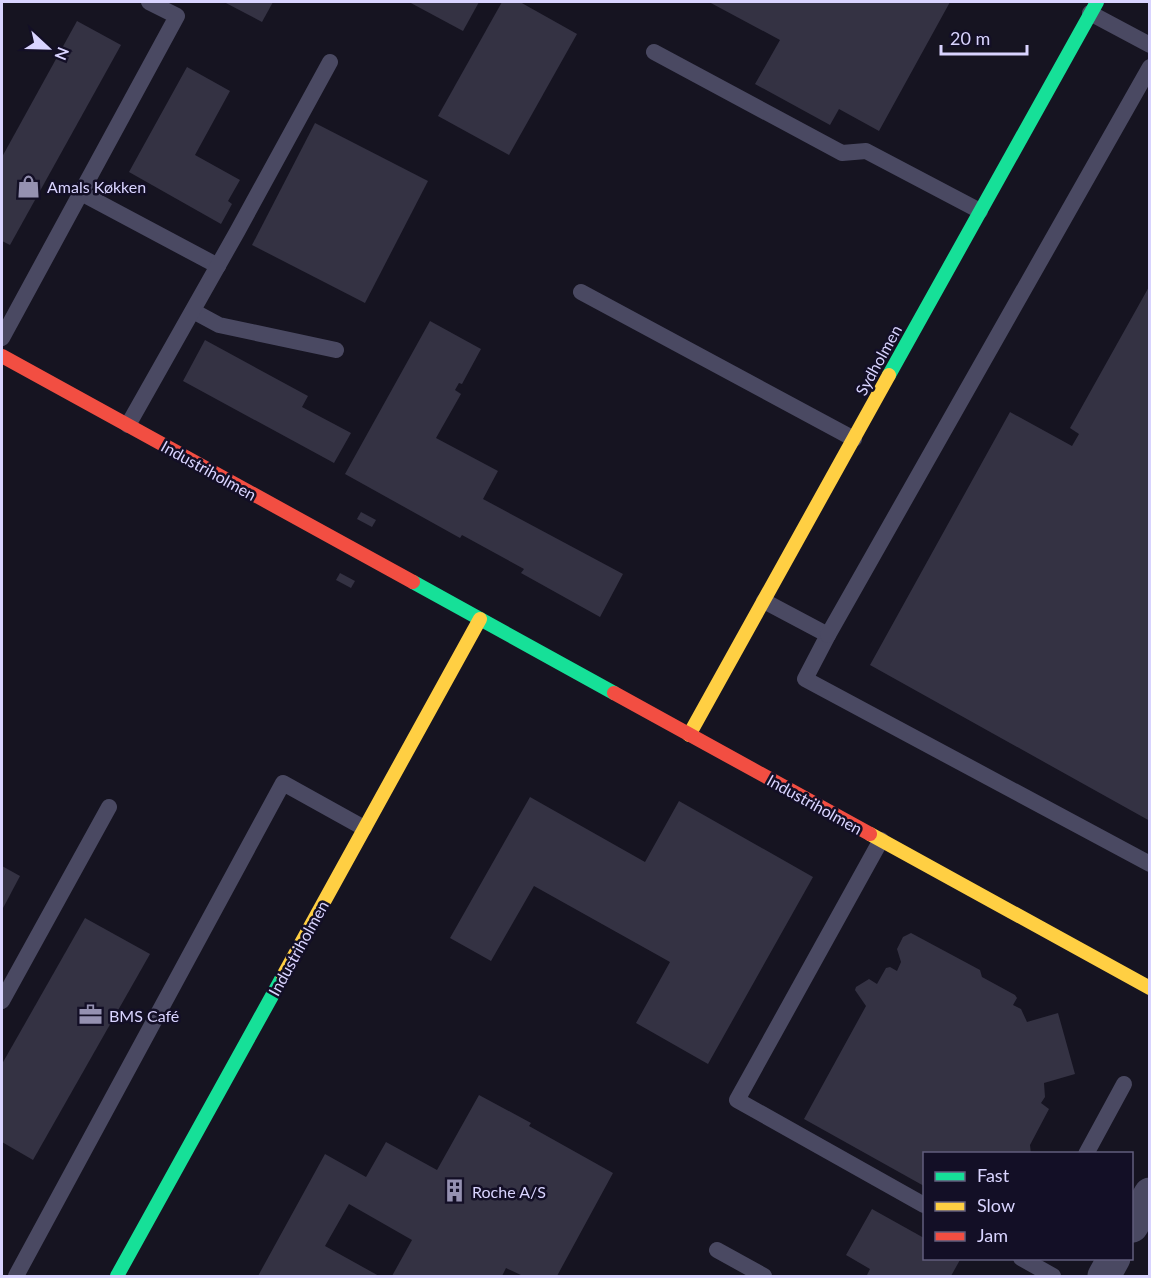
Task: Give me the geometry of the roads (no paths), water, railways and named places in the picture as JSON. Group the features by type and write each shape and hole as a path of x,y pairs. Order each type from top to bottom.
{"street":[{"name":"Sydholmen","path":"689,735 1093,7"},
{"name":"Industriholmen","path":"2,356 1149,988"},
{"name":"Industriholmen","path":"117,1276 480,619"},
{"path":"1133,1222 1149,1194"},
{"path":"1104,1276 1112,1260"}],"lane":[{"path":"2,338 177,16 149,2"},
{"path":"1093,7 1149,45"},
{"path":"654,52 842,153 866,151 980,211"},
{"path":"128,425 330,62"},
{"path":"1149,67 805,679 1149,864"},
{"path":"81,193 218,266"},
{"path":"581,292 854,439"},
{"path":"193,310 219,325 336,350"},
{"path":"764,601 828,635"},
{"path":"16,1276 283,783 364,828"},
{"path":"2,1001 109,807"},
{"path":"881,840 737,1100 923,1204"},
{"path":"1087,1152 1124,1084"},
{"path":"717,1250 764,1276"},
{"path":"1025,1260 1053,1276"}],"place":[{"name":"Amals Køkken","path":"29,186"},
{"name":"BMS Café","path":"91,1015"},
{"name":"Roche A/S","path":"454,1191"}]}
